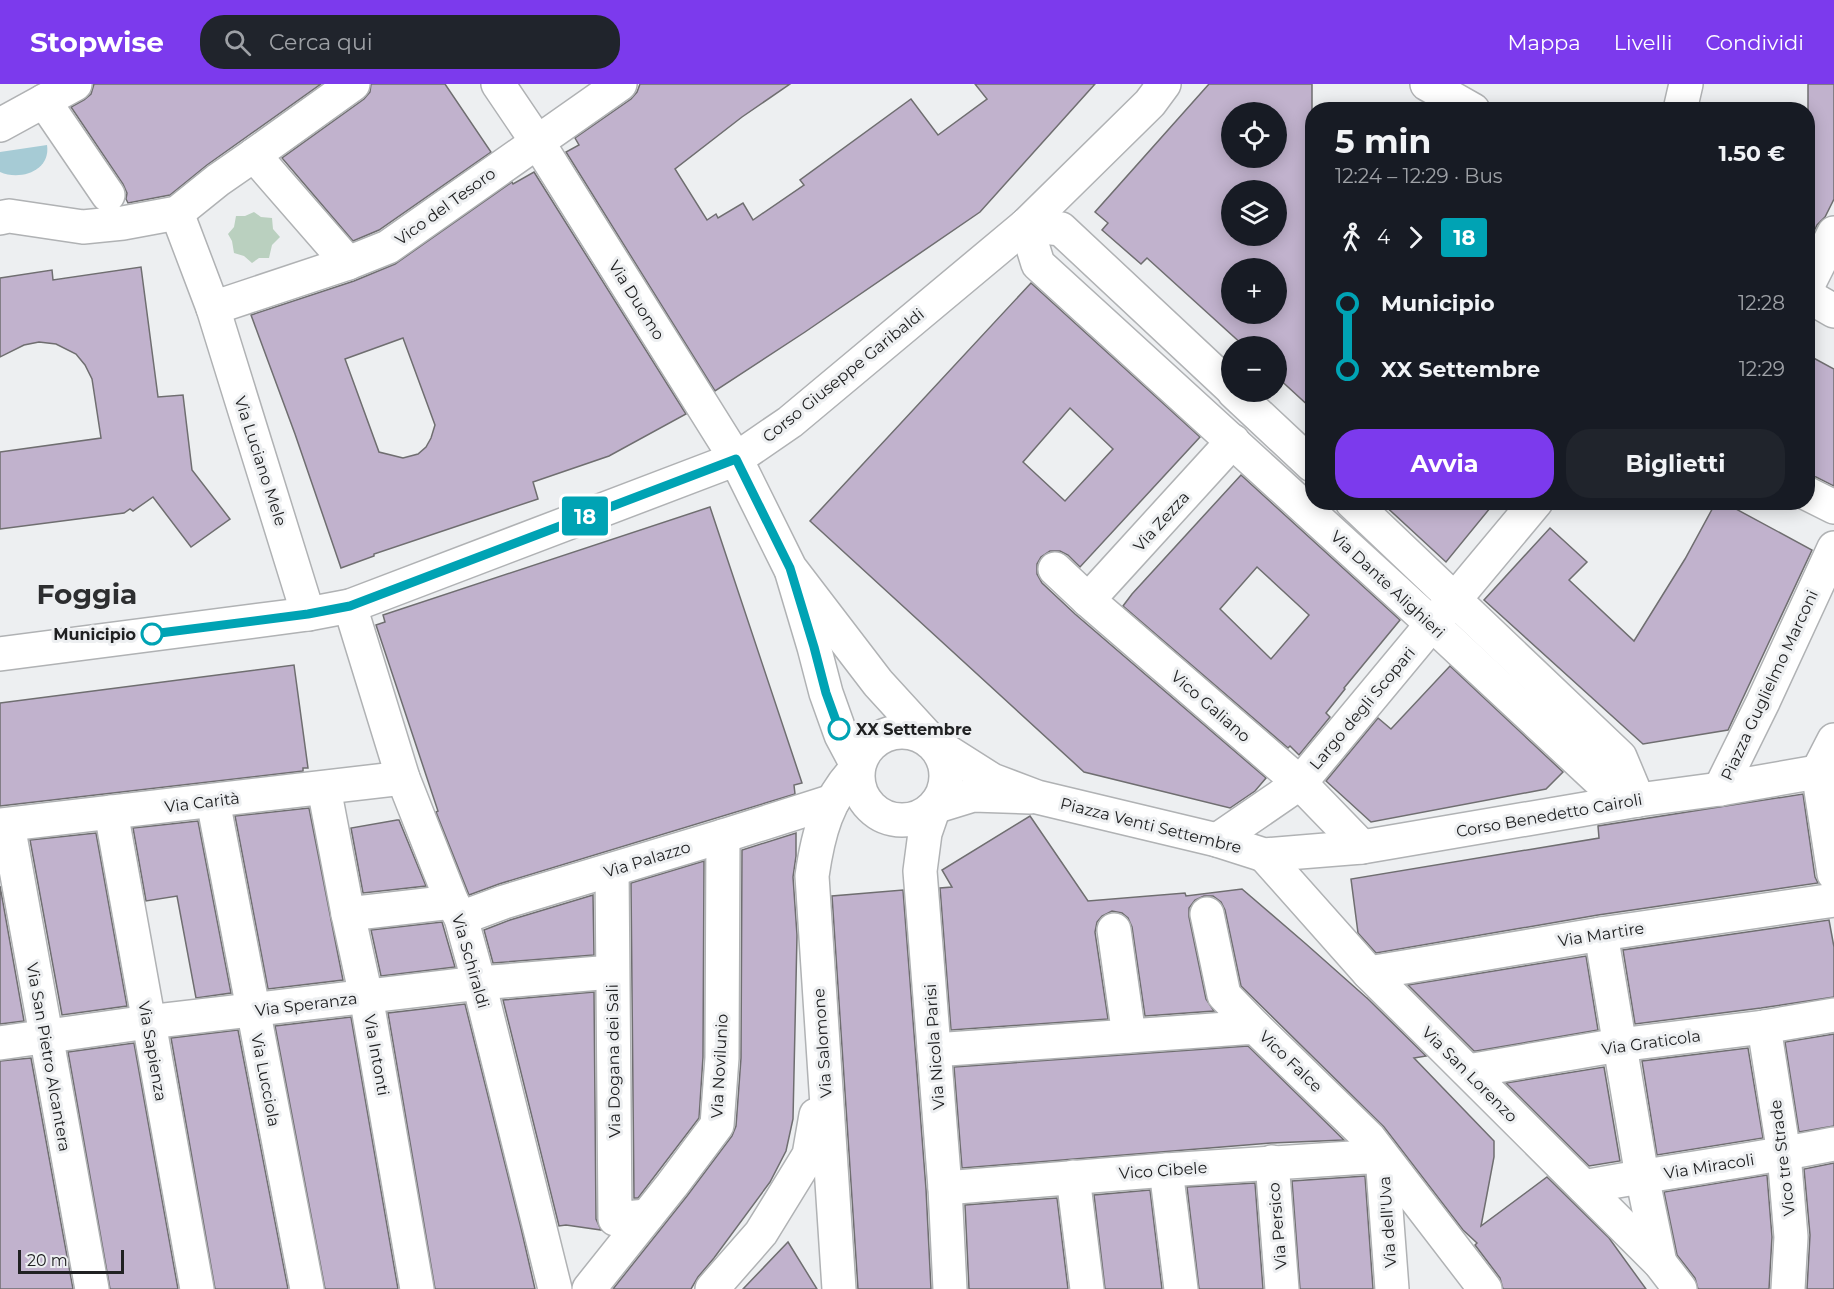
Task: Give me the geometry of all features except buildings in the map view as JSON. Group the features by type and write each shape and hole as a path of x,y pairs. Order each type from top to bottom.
{"street":[{"path":"0,125 75,84"},
{"path":"0,218 9,216 83,227 115,209 177,213 218,180 353,84"},
{"name":"Via Duomo","path":"498,84 537,142 736,459"},
{"name":"Vico del Tesoro","path":"213,308 348,263 388,247 620,84"},
{"name":"Corso Giuseppe Garibaldi","path":"0,654 308,614 350,606 736,459 790,422 1026,225 1150,104 1164,84"},
{"path":"1427,84 1459,102"},
{"path":"1682,102 1686,84"},
{"path":"44,100 115,209"},
{"path":"254,155 348,263"},
{"name":"Via Luciano Mele","path":"177,213 213,308 308,614"},
{"path":"1026,225 1061,229 1221,379"},
{"name":"Via Dante Alighieri","path":"1026,225 1038,264 1305,507"},
{"path":"1815,271 1834,233"},
{"path":"1815,300 1834,311"},
{"path":"1246,402 1305,458"},
{"name":"Via Zezza","path":"1088,600 1233,441"},
{"name":"Piazza Venti Settembre","path":"736,459 790,568 826,693 841,735 858,767 858,781 862,795 881,815 895,820 909,820 923,816 943,795 947,782 942,754 878,682 790,568"},
{"path":"1815,498 1834,507"},
{"name":"Via Dante Alighieri","path":"1308,510 1598,779 1638,800"},
{"path":"1360,510 1620,757 1638,800"},
{"name":"Largo degli Scopari","path":"1217,840 1300,783 1529,510"},
{"name":"Piazza Guglielmo Marconi","path":"1719,789 1763,702 1834,548"},
{"name":"Vico Galiano","path":"1055,569 1300,783 1362,847"},
{"name":"Via Schiraldi","path":"350,606 404,778 457,910 478,983 555,1289"},
{"name":"Piazza Venti Settembre","path":"833,801 845,781 858,767 867,749 882,736 908,731 921,735 992,780 1037,797 1217,840 1264,855"},
{"path":"1834,740 1826,770 1834,874"},
{"name":"Corso Benedetto Cairoli","path":"1264,855 1362,847 1826,770"},
{"name":"Via Carità","path":"4,825 404,778"},
{"name":"Via Intonti","path":"324,788 366,996 417,1289"},
{"name":"Piazza Venti Settembre","path":"934,807 973,795 1037,797"},
{"name":"Via Lucciola","path":"213,801 307,1289"},
{"name":"Via Palazzo","path":"348,914 457,910 504,902 833,801"},
{"name":"Via Salomone","path":"833,801 817,839 812,876 839,1289"},
{"name":"Via Nicola Parisi","path":"934,807 925,833 920,871 945,1188 950,1289"},
{"name":"Via Sapienza","path":"111,812 197,1289"},
{"name":"Via San Pietro Alcantera","path":"4,825 92,1289"},
{"name":"Via Novilunio","path":"589,1289 717,1125 722,1058 723,836"},
{"name":"Via San Lorenzo","path":"1264,855 1369,973 1660,1263 1680,1289"},
{"name":"Via Dogana dei Sali","path":"612,870 615,1219 647,1216"},
{"name":"Via Martire","path":"1369,973 1601,934 1834,900"},
{"path":"1207,915 1224,995 1255,1027"},
{"path":"1114,930 1129,1036"},
{"path":"1601,934 1642,1176 1660,1263"},
{"name":"Via Speranza","path":"0,1043 148,1022 478,983 612,972"},
{"name":"Via Graticola","path":"1468,1071 1619,1046 1764,1027 1834,1015"},
{"name":"Vico Falce","path":"934,1050 1255,1027 1369,1138 1485,1289"},
{"name":"Vico tre Strade","path":"1764,1027 1784,1154 1791,1237 1788,1289"},
{"path":"712,1289 761,1233 808,1155 824,1072"},
{"name":"Via Miracoli","path":"1584,1187 1834,1144"},
{"name":"Vico Cibele","path":"945,1188 1272,1162 1382,1156"},
{"name":"Via dell'Uva","path":"1382,1156 1392,1289"},
{"name":"Via Persico","path":"1272,1162 1282,1289"},
{"path":"1166,1170 1181,1289"},
{"path":"1073,1177 1087,1289"}],"green space":[{"path":"254,212 261,217 272,218 273,229 280,237 272,245 269,258 259,258 252,263 244,256 234,253 228,234 234,227 236,216 245,216"}],"water":[{"path":"47,145 44,161 32,172 16,175 0,172 0,152"}],"bus line":[{"name":"18","path":"152,634 308,614 350,606 736,459 790,568 826,693 839,729"}],"place":[{"name":"Municipio","path":"152,634"},
{"name":"XX Settembre","path":"839,729"}],"district":[{"name":"Foggia","path":"87,594"}]}
